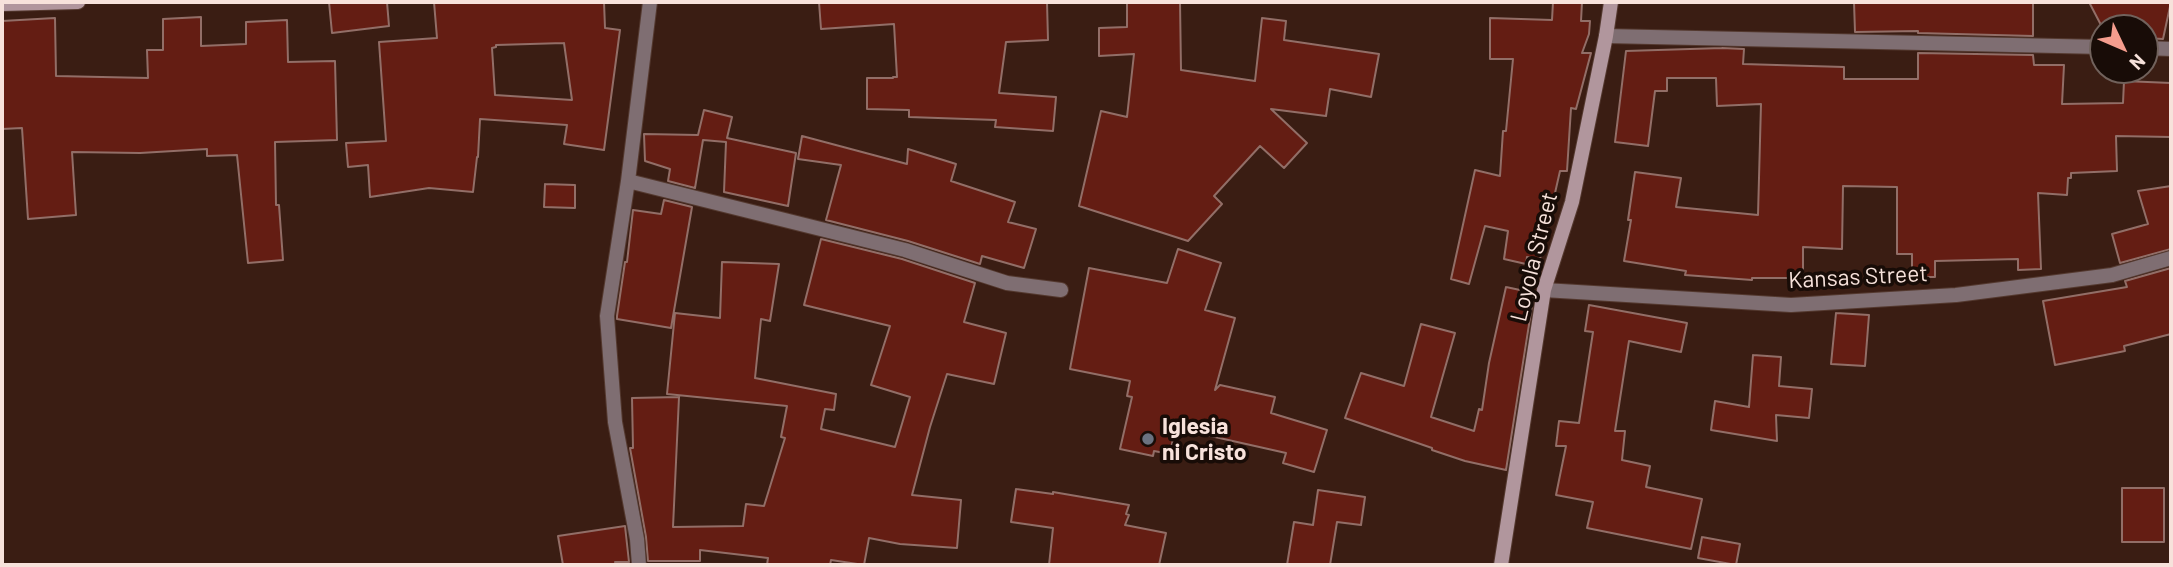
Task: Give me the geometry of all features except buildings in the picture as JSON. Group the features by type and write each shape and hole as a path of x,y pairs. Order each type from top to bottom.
{"street":[{"path":"2,4 78,2"},
{"path":"639,565 637,539 615,422 607,316 628,181 650,2"},
{"name":"Loyola Street","path":"1501,565 1544,290 1573,202 1611,2"},
{"path":"1606,36 2089,47"},
{"path":"628,181 905,250 1007,283 1061,290"},
{"name":"Kansas Street","path":"1544,290 1791,305 1969,293 2112,275 2171,258"}],"place":[{"name":"Iglesia ni Cristo","path":"1148,439"}]}
